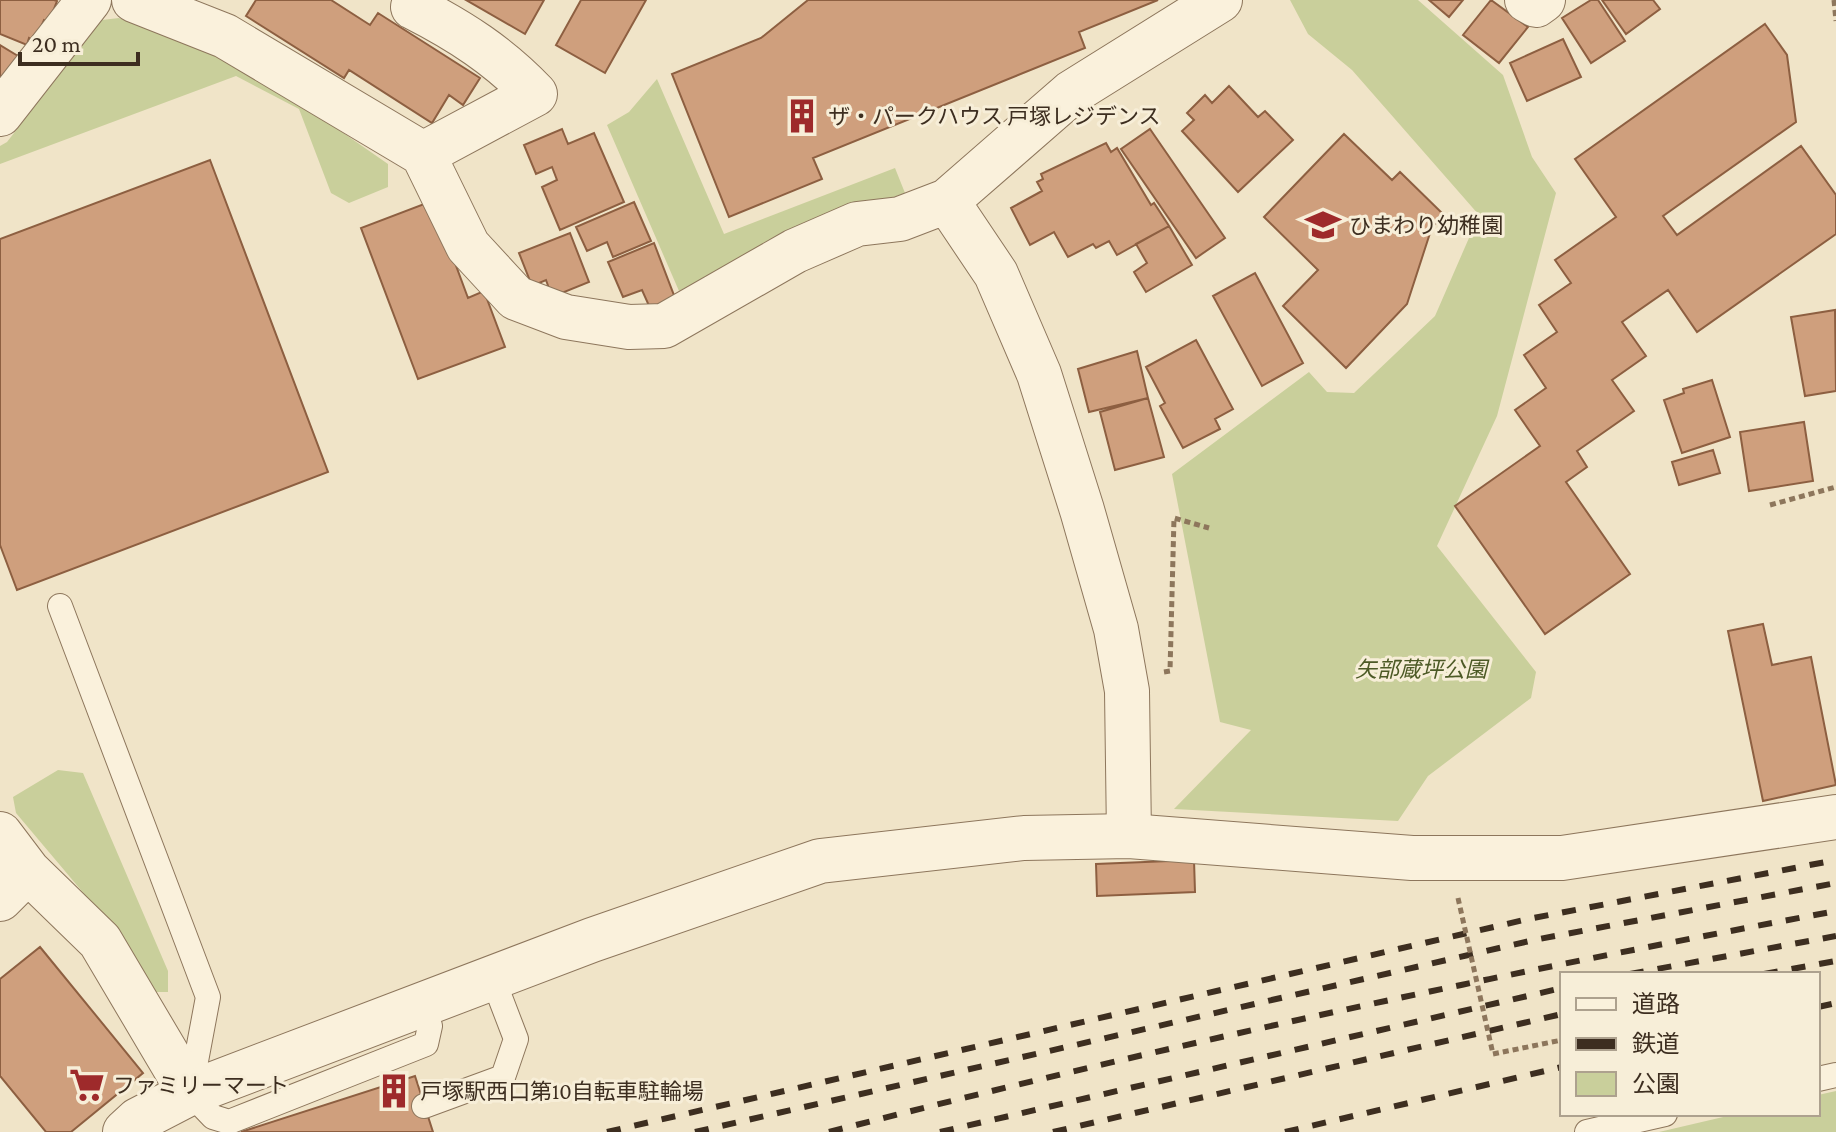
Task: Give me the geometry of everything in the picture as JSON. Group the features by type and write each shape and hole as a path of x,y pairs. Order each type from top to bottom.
{"street":[{"path":"0,114 89,0"},
{"path":"134,0 217,15 423,154 468,246 516,298 566,317 629,327 664,326 795,251 844,229 857,224 900,219 947,201 1071,93 1220,0"},
{"path":"1527,0 1536,5 1543,0"},
{"path":"410,2 472,38 513,70 535,94 423,154"},
{"path":"947,201 996,274 1039,374 1116,629 1127,691 1129,836"},
{"path":"138,1128 190,1093 592,940 820,861 1024,838 1129,836 1412,858 1562,858 1836,817"},
{"path":"0,834 14,885 100,941 190,1093"}],"lane":[{"path":"60,606 208,997 190,1093"},
{"path":"424,1106 503,1077 516,1039 493,979"},
{"path":"1587,1132 1656,1116"}],"path":[{"path":"1834,0 1836,21"},
{"path":"1770,505 1836,487"},
{"path":"1154,674 1170,671 1174,518 1209,528"},
{"path":"1458,898 1493,1054 1560,1040"}],"green space":[{"name":"矢部蔵坪公園","path":"1290,0 1418,0 1503,75 1532,157 1556,193 1497,416 1437,546 1536,672 1531,698 1428,776 1398,821 1174,809 1251,730 1220,722 1172,474 1309,372 1327,392 1354,393 1435,316 1479,215 1352,70 1308,34"},
{"path":"119,18 257,73 388,164 388,187 349,203 331,193 299,109 236,76 0,164 0,146 7,142 102,20"},
{"path":"657,79 724,234 895,168 905,193 779,238 679,291 607,125 629,112"},
{"path":"58,770 83,773 168,971 168,992 153,992 129,947 16,813 13,797"},
{"path":"1836,1091 1836,1132 1659,1132 1727,1116 1820,1116 1820,1095"}],"building":[{"path":"0,0 57,1 49,22 44,20 35,41 29,38 27,45 0,34"},
{"path":"256,0 331,0 370,25 378,13 480,78 463,105 449,95 432,123 349,70 344,78 246,16"},
{"path":"466,0 544,0 525,34"},
{"path":"581,0 646,0 605,73 556,45"},
{"name":"ザ・パークハウス 戸塚レジデンス","path":"808,0 1158,0 1079,32 1085,48 813,158 822,179 729,217 672,74 761,38"},
{"path":"1429,0 1463,0 1449,17"},
{"path":"1491,0 1528,27 1499,63 1463,35"},
{"path":"1591,0 1598,0 1625,41 1591,63 1562,18"},
{"path":"1602,0 1653,0 1660,9 1626,34"},
{"path":"1765,24 1787,55 1796,122 1663,216 1677,235 1801,146 1836,195 1836,234 1697,332 1668,290 1622,322 1646,356 1612,380 1634,411 1577,451 1587,467 1566,482 1630,574 1545,634 1455,506 1540,446 1515,410 1546,388 1524,355 1557,332 1539,305 1571,283 1555,260 1616,217 1575,159"},
{"path":"1563,39 1581,77 1527,101 1510,63"},
{"path":"0,45 18,56 0,84"},
{"path":"1229,86 1258,117 1265,111 1293,140 1238,192 1182,131 1194,120 1187,113 1205,95 1212,103"},
{"path":"562,129 568,144 594,133 624,202 560,230 542,187 557,180 552,167 536,174 524,145"},
{"path":"1150,129 1225,238 1196,258 1121,149"},
{"path":"1344,134 1392,180 1400,172 1444,215 1432,227 1407,304 1346,368 1283,306 1318,270 1264,217"},
{"path":"1106,143 1111,152 1117,148 1151,205 1154,203 1169,226 1117,255 1109,241 1096,248 1093,244 1068,257 1054,232 1030,245 1011,208 1042,191 1037,182 1043,179 1041,174"},
{"path":"210,160 328,472 17,590 0,545 0,239"},
{"path":"432,201 468,298 484,291 505,347 418,379 361,228"},
{"path":"634,202 651,241 613,257 607,242 587,251 576,227"},
{"path":"1169,226 1192,265 1146,292 1134,272 1147,263 1136,244"},
{"path":"570,233 589,282 552,297 546,280 532,286 519,253"},
{"path":"654,243 675,298 650,308 642,290 623,297 608,262"},
{"path":"1255,273 1303,363 1262,386 1213,296"},
{"path":"1835,310 1836,391 1805,396 1791,317"},
{"path":"1196,340 1233,409 1215,419 1220,429 1183,448 1160,406 1165,403 1146,367"},
{"path":"1137,351 1148,398 1089,412 1078,369"},
{"path":"1712,380 1730,437 1682,453 1664,400 1684,393 1683,389"},
{"path":"1148,398 1164,457 1115,470 1100,412"},
{"path":"1804,422 1813,481 1749,491 1740,432"},
{"path":"1713,450 1720,473 1679,485 1672,462"},
{"path":"1763,624 1772,665 1811,657 1836,785 1763,801 1728,631"},
{"path":"1194,860 1195,892 1097,896 1096,864"},
{"path":"40,947 143,1073 71,1132 46,1132 0,1076 0,979"},
{"name":"戸塚駅西口第10自転車駐輪場","path":"415,1076 433,1132 241,1132"}],"railway":[{"path":"607,1132 1528,919 1836,860"},
{"path":"695,1132 1534,940 1836,883"},
{"path":"829,1132 1079,1070 1330,1013 1836,911"},
{"path":"1641,972 1836,936"},
{"path":"1775,972 1836,961"},
{"path":"940,1132 1560,988"},
{"path":"1820,1007 1836,1003"},
{"path":"1053,1132 1560,1014"},
{"path":"1285,1132 1560,1067"}],"place":[{"name":"ザ・パークハウス 戸塚レジデンス","path":"802,116"},
{"name":"ひまわり幼稚園","path":"1323,225"},
{"name":"ファミリーマート","path":"87,1085"},
{"name":"戸塚駅西口第10自転車駐輪場","path":"394,1091"}]}
